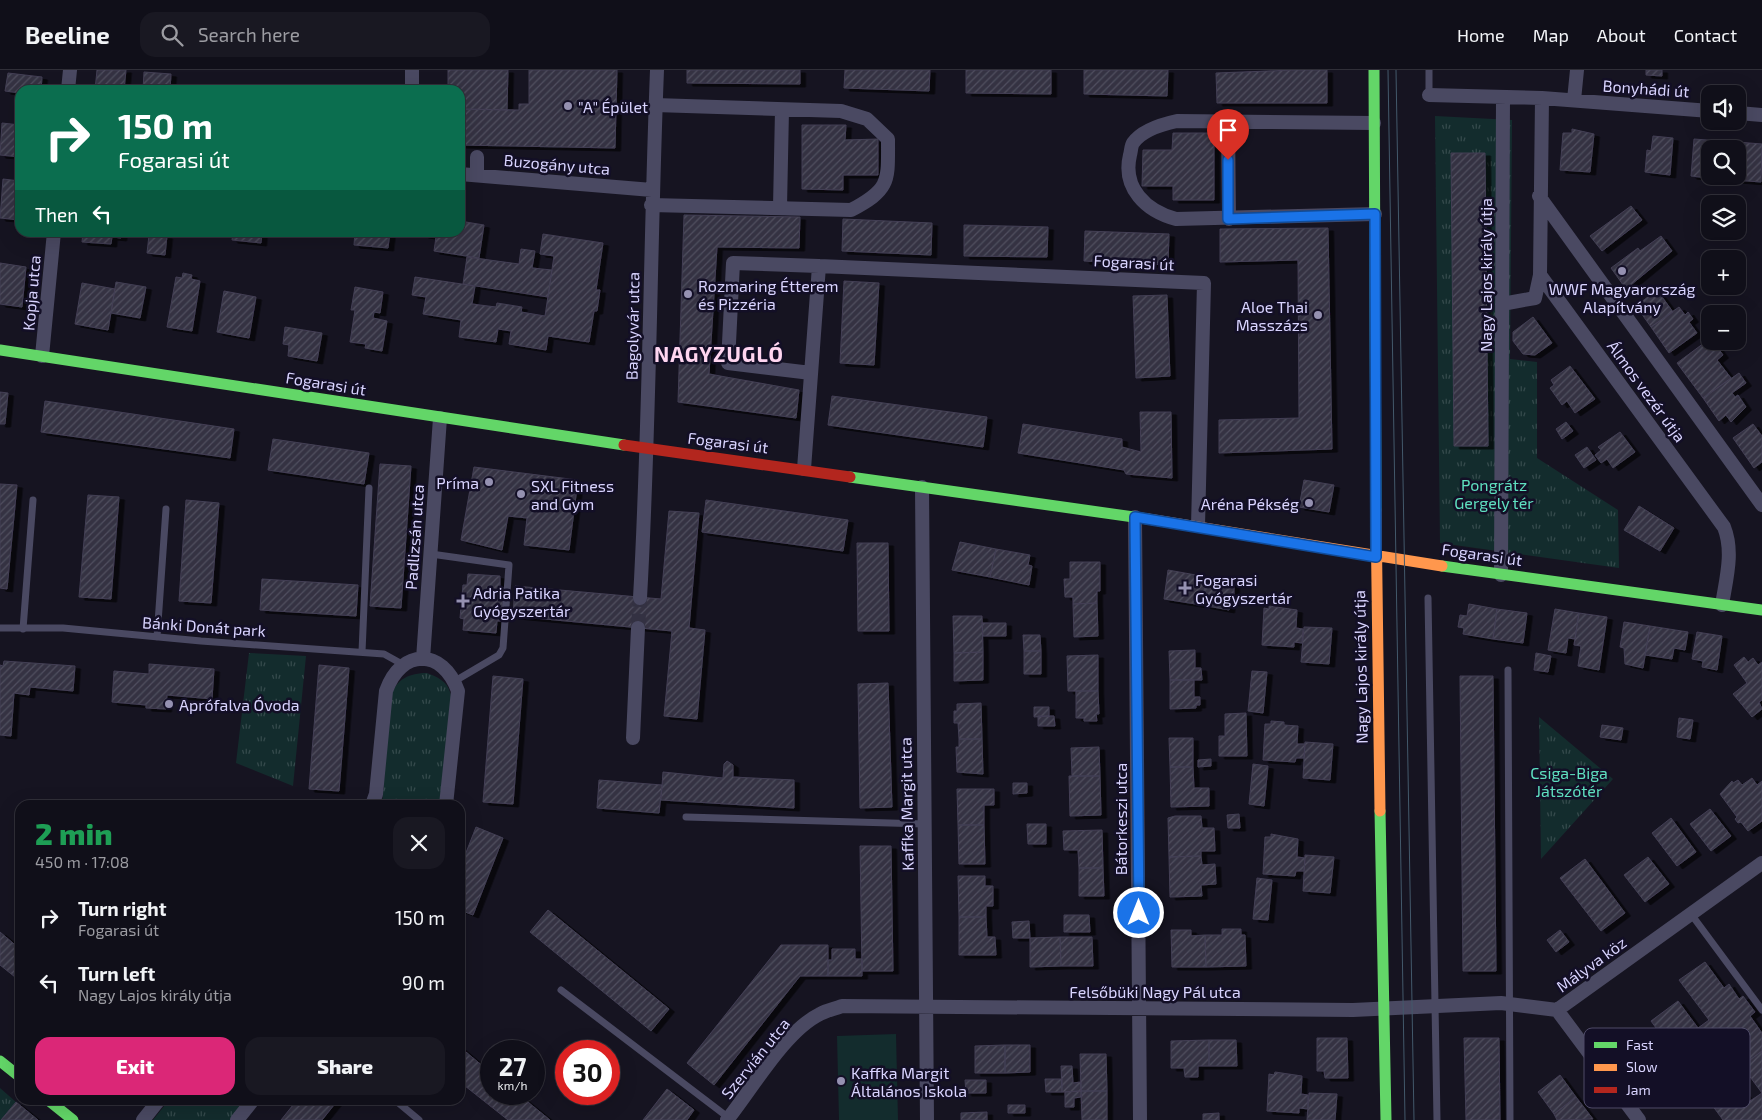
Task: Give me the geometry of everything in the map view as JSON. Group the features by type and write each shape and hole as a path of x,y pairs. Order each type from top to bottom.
{"main road":[{"name":"Nagy Lajos király útja","path":"1374,70 1376,557 1386,1120"},
{"name":"Fogarasi út","path":"0,350 647,449 804,469 1198,526 1376,557 1762,610"},
{"path":"0,1061 15,1073"},
{"path":"54,1105 73,1120"}],"street":[{"path":"68,85 70,70"},
{"path":"412,70 412,85"},
{"name":"Bagolyvár utca","path":"647,449 651,205 657,70"},
{"path":"1574,100 1577,70"},
{"name":"Bonyhádi út","path":"1429,95 1542,98 1701,110"},
{"name":"Nagy Lajos király útja","path":"1501,574 1503,96"},
{"path":"1502,304 1535,298 1540,275 1539,196 1542,98"},
{"path":"651,205 780,207 822,211 851,210 875,197 888,176 888,139 868,119 841,111 655,105"},
{"path":"780,207 782,110"},
{"path":"1746,113 1762,114"},
{"path":"1374,123 1177,121 1163,124 1146,132 1133,144 1127,166 1132,188 1159,214 1176,219 1375,214"},
{"path":"1228,121 1228,219"},
{"path":"477,157 477,175"},
{"name":"Buzogány utca","path":"465,174 652,190"},
{"name":"Álmos vezér útja","path":"1539,196 1762,505"},
{"name":"Kopja utca","path":"42,356 54,237"},
{"name":"Fogarasi út","path":"811,373 728,363 734,263 1204,283 1198,526"},
{"path":"804,469 819,266"},
{"name":"Álmos vezér útja","path":"1540,275 1724,527 1730,541 1730,556 1722,605"},
{"name":"Padlizsán utca","path":"423,659 440,418"},
{"path":"640,598 647,449"},
{"name":"Kaffka Margit utca","path":"922,487 927,1120"},
{"name":"Bátorkeszi utca","path":"1135,517 1140,1120"},
{"path":"633,738 638,628"},
{"path":"374,800 376,794 386,691 391,677 402,664 414,659 423,659 446,669 455,682 458,691 447,800"},
{"name":"Mályva köz","path":"1385,1009 1501,1002 1557,1010 1762,863"},
{"name":"Szervián utca","path":"728,1119 785,1044 803,1025 820,1014 842,1006 926,1008"},
{"name":"Felsőbüki Nagy Pál utca","path":"926,1008 1385,1009"},
{"path":"1557,1010 1584,1046"},
{"path":"143,1120 155,1105"},
{"path":"237,1120 249,1105"},
{"path":"1630,1108 1639,1120"}],"lane":[{"path":"1429,70 1429,95"},
{"path":"362,652 369,488"},
{"path":"23,629 34,500"},
{"path":"157,637 166,509"},
{"path":"431,554 509,565 503,648 499,655 455,682"},
{"path":"1428,598 1437,1120"},
{"name":"Bánki Donát park","path":"0,628 63,628 362,652 384,654 402,664"},
{"path":"1508,670 1510,1120"},
{"path":"686,816 924,824"},
{"path":"1691,914 1762,1010"},
{"name":"Szervián utca","path":"561,990 728,1119"},
{"path":"401,1105 420,1120"}],"green space":[{"name":"Pongrátz Gergely tér","path":"1435,116 1512,120 1510,359 1537,362 1537,458 1618,510 1619,568 1440,543"},
{"path":"249,653 306,656 293,786 236,763"},
{"path":"427,673 438,678 447,685 450,692 452,713 444,800 382,800 391,696 400,681 415,674"},
{"name":"Csiga-Biga Játszótér","path":"1539,717 1613,779 1541,859"},
{"path":"896,1034 898,1120 839,1120 837,1036"},
{"path":"0,1088 15,1103 0,1120"},
{"path":"165,1105 244,1105 232,1120 153,1120"}],"building":[{"path":"97,70 126,70 124,85 96,85"},
{"path":"448,70 508,70 507,110 465,109 465,85 448,85"},
{"name":"\"A\" Épület","path":"529,70 617,70 615,148 465,145 465,109 519,110 519,104 529,104"},
{"path":"687,70 800,70 800,84 687,83"},
{"path":"845,70 930,70 929,91 844,88"},
{"path":"966,70 1051,70 1051,94 966,93"},
{"path":"1084,70 1168,70 1167,96 1084,94"},
{"path":"1327,70 1327,103 1217,103 1216,73"},
{"path":"1646,70 1662,70 1662,76 1646,75"},
{"path":"144,72 171,74 170,85 143,85"},
{"path":"8,73 42,77 41,85 15,85 15,92 5,91"},
{"path":"2,123 15,124 15,156 0,155"},
{"path":"802,125 846,125 845,140 878,139 878,175 843,175 843,190 802,189"},
{"path":"1572,129 1594,134 1590,172 1560,170 1563,133 1572,133"},
{"path":"1173,133 1214,133 1214,200 1173,200 1173,186 1142,186 1143,150 1172,150"},
{"path":"1653,136 1673,138 1670,175 1645,172 1647,150 1651,151"},
{"path":"1694,139 1707,140 1701,140 1701,177 1691,176"},
{"path":"1746,143 1762,144 1761,182 1746,181"},
{"path":"1451,153 1485,153 1488,446 1454,446"},
{"path":"3,179 15,180 15,220 0,218"},
{"path":"1631,206 1642,220 1602,251 1590,236"},
{"path":"684,215 800,217 799,248 717,247 709,374 799,390 796,418 678,402"},
{"path":"843,219 932,223 931,255 842,251"},
{"path":"465,222 484,225 479,258 434,251 436,237 465,237"},
{"path":"964,225 1048,227 1047,257 964,256"},
{"path":"1328,228 1332,449 1219,453 1219,420 1299,418 1298,260 1220,262 1220,229"},
{"path":"1085,231 1169,234 1168,265 1084,261"},
{"path":"543,234 603,243 596,290 600,290 597,311 594,311 589,342 548,336 546,350 509,344 511,331 498,329 496,342 459,337 461,320 423,314 426,297 412,295 415,277 475,286 472,304 496,307 497,303 522,307 521,312 545,316 554,256 540,254"},
{"path":"1661,236 1672,251 1626,289 1611,268 1638,248 1640,251"},
{"path":"82,237 112,237 111,244 82,242"},
{"path":"149,237 167,237 165,255 147,253"},
{"path":"232,237 262,237 261,243 232,240"},
{"path":"355,237 389,237 388,248 354,245"},
{"path":"521,249 535,251 532,268 552,270 548,297 463,284 467,257 519,264"},
{"path":"0,263 26,267 22,307 0,304"},
{"path":"183,273 192,275 191,279 200,281 192,331 167,327 176,277 182,278"},
{"path":"844,281 879,283 874,365 840,363"},
{"path":"116,282 146,287 140,318 111,313"},
{"path":"82,283 115,289 108,330 75,324"},
{"path":"355,287 383,292 380,313 374,312 373,318 387,321 382,351 365,348 366,344 350,342 355,310 351,310"},
{"path":"1657,290 1673,312 1651,327 1636,306"},
{"path":"224,291 256,297 249,338 217,332"},
{"path":"1167,295 1170,376 1136,378 1133,296"},
{"path":"1679,307 1685,315 1688,312 1693,319 1689,322 1697,333 1669,353 1651,327"},
{"path":"1533,317 1552,343 1535,355 1523,354 1513,341 1513,332"},
{"path":"285,327 322,333 317,361 288,356 289,345 283,344"},
{"path":"1701,345 1701,350 1719,350 1723,355 1717,360 1731,378 1703,398 1677,363"},
{"path":"1570,366 1595,399 1575,413 1567,401 1562,405 1550,388 1554,385 1551,380"},
{"path":"1739,373 1746,383 1732,393 1735,397 1738,395 1746,407 1731,422 1726,415 1719,421 1703,398"},
{"path":"0,392 8,393 5,424 0,424"},
{"path":"832,396 987,417 983,447 828,425"},
{"path":"45,401 234,429 230,458 41,432"},
{"path":"1140,412 1171,412 1172,478 1126,474 1124,470 1018,453 1023,424 1122,439 1122,447 1141,452"},
{"path":"1566,422 1573,431 1562,439 1556,429"},
{"path":"1753,424 1762,436 1762,462 1754,468 1733,438"},
{"path":"1620,432 1635,452 1613,468 1607,459 1601,463 1595,455 1601,450 1598,447"},
{"path":"273,439 369,453 364,484 268,470"},
{"path":"1587,447 1596,460 1584,468 1575,455"},
{"path":"380,464 411,466 401,608 370,606"},
{"path":"474,467 578,480 569,550 524,545 527,518 508,516 502,550 461,540"},
{"path":"1304,480 1334,485 1329,512 1299,507"},
{"path":"0,484 17,485 7,589 0,588"},
{"path":"88,495 119,497 111,599 79,597"},
{"path":"186,500 219,503 211,603 179,601"},
{"path":"706,500 848,520 843,551 702,532"},
{"path":"1639,506 1674,528 1660,551 1624,530"},
{"path":"669,511 699,513 689,628 705,630 697,719 664,716 672,631 513,616 515,586 661,599"},
{"path":"960,542 996,549 990,577 952,570"},
{"path":"857,543 888,543 889,631 858,631"},
{"path":"996,549 1030,555 1028,565 1032,566 1029,585 990,577"},
{"path":"1070,562 1100,562 1100,591 1097,591 1097,603 1073,604 1073,597 1065,597 1064,579 1070,579"},
{"name":"Fogarasi Gyógyszertár","path":"1168,570 1207,577 1202,605 1164,599"},
{"path":"468,574 500,576 500,588 504,588 501,621 497,621 496,633 463,630 464,619 460,618 463,585 467,585"},
{"path":"1207,577 1234,579 1234,603 1230,602 1229,610 1202,605"},
{"path":"262,579 358,585 356,616 260,610"},
{"path":"1097,603 1098,636 1074,637 1073,604"},
{"path":"1469,604 1497,609 1493,639 1463,634 1464,628 1458,627 1460,615 1467,616"},
{"path":"1269,606 1297,610 1296,628 1303,629 1302,643 1294,642 1294,647 1262,645 1264,608 1269,609"},
{"path":"1497,609 1527,613 1523,643 1493,639"},
{"path":"1555,609 1579,613 1575,639 1568,638 1566,653 1548,650"},
{"path":"1579,613 1607,617 1599,670 1578,666 1581,646 1574,645"},
{"path":"953,616 982,616 983,652 954,653"},
{"path":"1624,622 1650,626 1643,668 1625,664 1624,648 1620,647"},
{"path":"982,623 1006,623 1006,636 983,636"},
{"path":"1650,626 1688,632 1685,650 1674,648 1672,659 1645,655"},
{"path":"1304,627 1332,628 1329,664 1301,662"},
{"path":"1697,632 1722,636 1717,670 1702,667 1703,661 1692,659"},
{"path":"1023,635 1040,635 1041,651 1024,651"},
{"path":"1195,650 1195,668 1201,668 1202,680 1170,680 1169,651"},
{"path":"1024,651 1041,651 1041,674 1024,674"},
{"path":"983,652 983,680 954,681 954,653"},
{"path":"1536,653 1551,656 1548,672 1534,670"},
{"path":"1098,655 1098,691 1068,691 1067,656"},
{"path":"1744,657 1748,662 1753,658 1758,665 1762,662 1762,700 1759,702 1762,709 1752,717 1733,694 1747,683 1734,665"},
{"path":"4,661 75,666 73,691 30,687 29,695 14,693 11,736 0,735 0,665 3,666"},
{"name":"Aprófalva Óvoda","path":"149,664 214,669 212,699 167,695 166,709 146,708 146,705 112,702 114,671 149,674"},
{"path":"319,665 349,668 339,791 309,789"},
{"path":"1252,671 1267,672 1263,713 1248,711"},
{"path":"493,676 523,679 513,804 483,802"},
{"path":"1460,676 1493,676 1496,971 1463,971"},
{"path":"1170,680 1194,680 1194,697 1200,697 1200,705 1196,705 1196,708 1170,709"},
{"path":"888,683 892,807 860,808 858,684"},
{"path":"1076,691 1098,691 1099,714 1096,714 1097,721 1084,721 1084,718 1076,718"},
{"path":"981,703 982,739 959,739 958,723 954,723 954,711 957,711 957,704"},
{"path":"1034,707 1049,707 1049,716 1034,717"},
{"path":"1246,713 1247,756 1219,756 1219,736 1225,736 1225,714"},
{"path":"1038,716 1054,716 1055,726 1038,726"},
{"path":"1679,718 1693,720 1690,739 1677,737"},
{"path":"1271,721 1284,722 1284,725 1298,726 1297,744 1305,744 1304,758 1296,758 1295,762 1263,760 1265,724 1271,724"},
{"path":"1602,725 1623,728 1621,740 1600,737"},
{"path":"1169,738 1193,738 1193,767 1170,767"},
{"path":"959,739 982,739 983,774 957,772 956,747 959,747"},
{"path":"1305,742 1333,744 1330,780 1303,778"},
{"path":"1099,747 1100,776 1072,776 1071,748"},
{"path":"1211,759 1211,766 1198,767 1198,760"},
{"path":"727,761 733,765 733,777 794,780 794,808 661,800 663,772 723,778 724,764"},
{"path":"1253,764 1268,766 1264,806 1249,804"},
{"path":"1170,767 1193,767 1194,788 1209,788 1209,806 1171,807"},
{"path":"1069,776 1100,776 1101,815 1070,816"},
{"path":"1752,778 1757,785 1762,781 1762,821 1748,831 1741,822 1738,823 1735,819 1737,817 1720,794 1732,781 1733,783 1738,780 1742,785"},
{"path":"599,780 662,785 659,813 597,808"},
{"path":"1013,783 1027,783 1027,793 1013,794"},
{"path":"957,789 994,789 994,805 984,805 984,825 958,825"},
{"path":"1710,809 1731,836 1711,851 1690,824"},
{"path":"1239,814 1240,828 1228,828 1227,815"},
{"path":"1175,816 1201,816 1202,828 1214,828 1215,851 1201,851 1201,856 1169,857 1168,818"},
{"path":"1671,818 1696,852 1677,866 1652,833"},
{"path":"1027,824 1046,824 1046,844 1028,844"},
{"path":"958,825 984,825 985,864 959,864"},
{"path":"476,827 503,838 473,915 465,912 465,855"},
{"path":"1102,830 1103,868 1079,868 1078,850 1064,850 1063,831"},
{"path":"1271,834 1298,839 1297,857 1305,858 1304,871 1296,871 1295,876 1263,874 1265,837 1271,837"},
{"path":"860,846 891,846 893,971 862,971"},
{"path":"1305,855 1334,857 1330,893 1303,891"},
{"path":"1201,856 1202,865 1215,864 1216,884 1201,885 1202,896 1170,897 1169,857"},
{"path":"1648,857 1669,884 1645,902 1624,875"},
{"path":"1585,859 1625,913 1601,931 1560,878"},
{"path":"1079,868 1103,868 1104,896 1079,896"},
{"path":"958,876 985,876 985,886 993,886 993,906 986,906 986,917 959,917"},
{"path":"1257,878 1272,880 1268,920 1253,919"},
{"path":"548,910 669,1009 651,1031 530,932"},
{"path":"1064,915 1089,915 1090,932 1064,932"},
{"path":"959,917 986,917 987,937 995,937 996,955 959,955"},
{"path":"1029,921 1030,938 1013,938 1012,922"},
{"path":"1222,929 1241,929 1241,935 1245,935 1246,966 1206,967 1205,935 1222,935"},
{"path":"1171,930 1191,930 1191,936 1205,935 1206,967 1172,967"},
{"path":"1560,930 1569,942 1556,952 1547,940"},
{"path":"0,932 15,945 15,977 0,965"},
{"path":"1060,937 1061,966 1030,967 1030,938"},
{"path":"1060,937 1092,937 1093,966 1061,966"},
{"path":"781,945 828,945 828,976 800,976 714,1085 687,1063"},
{"path":"832,949 855,949 855,959 862,959 862,976 828,976 828,960 832,960"},
{"path":"1705,962 1724,988 1729,984 1739,999 1743,996 1755,1012 1750,1016 1762,1033 1762,1051 1750,1060 1750,1028 1698,1028 1709,1020 1679,980"},
{"path":"1678,1001 1698,1028 1656,1028 1651,1021"},
{"path":"1317,1038 1347,1038 1348,1078 1325,1078 1324,1071 1317,1071"},
{"path":"1464,1038 1499,1038 1500,1120 1466,1120"},
{"path":"1209,1040 1236,1040 1237,1066 1209,1066"},
{"path":"1209,1040 1209,1066 1198,1066 1198,1077 1185,1077 1184,1068 1171,1068 1171,1041"},
{"path":"1005,1045 1005,1073 975,1073 975,1046"},
{"path":"1005,1045 1030,1045 1030,1072 1005,1073"},
{"path":"465,1051 480,1064 480,1098 465,1086"},
{"path":"1762,1051 1762,1093 1750,1077 1750,1060"},
{"path":"1080,1054 1106,1054 1107,1091 1081,1091"},
{"path":"1061,1066 1072,1066 1073,1083 1081,1082 1081,1091 1062,1092"},
{"path":"1275,1072 1302,1076 1301,1094 1308,1095 1308,1109 1299,1108 1299,1113 1267,1111 1269,1074 1274,1075"},
{"path":"1560,1075 1576,1097 1554,1114 1538,1092"},
{"path":"1045,1079 1062,1079 1062,1092 1046,1092"},
{"path":"965,1080 986,1080 986,1093 966,1093"},
{"path":"667,1089 694,1110 687,1120 643,1120"},
{"path":"1081,1091 1107,1091 1107,1120 1082,1120"},
{"path":"1081,1091 1081,1097 1074,1098 1074,1107 1065,1107 1065,1092"},
{"path":"1309,1093 1337,1094 1335,1120 1307,1120"},
{"path":"1762,1093 1762,1120 1723,1120 1714,1108 1750,1108 1750,1101"},
{"path":"1576,1097 1593,1119 1557,1120 1554,1114"},
{"path":"15,1103 38,1120 1,1120"},
{"path":"293,1105 334,1105 322,1120 281,1120"},
{"path":"489,1105 532,1105 550,1120 508,1120"},
{"path":"1008,1105 1025,1105 1025,1113 1008,1113"},
{"path":"987,1112 987,1120 961,1120 961,1113"},
{"path":"1219,1113 1219,1120 1203,1120 1203,1114"}],"tunnel":[{"path":"638,628 640,598"}],"tram line":[{"path":"1388,70 1405,1120"},
{"path":"1396,70 1414,1120"}],"traffic: fast":[{"path":"1374,70 1376,510"},
{"path":"0,350 624,445"},
{"path":"850,477 1148,519"},
{"path":"1442,566 1762,610"},
{"path":"1380,811 1386,1120"},
{"path":"0,1061 15,1073"},
{"path":"54,1105 73,1120"}],"traffic: slow":[{"path":"1376,510 1380,811"},
{"path":"1148,519 1442,566"}],"traffic: jam":[{"path":"624,445 850,477"}],"place":[{"name":"\"A\" Épület","path":"568,106"},
{"name":"WWF Magyarország Alapítvány","path":"1622,271"},
{"name":"Rozmaring Étterem és Pizzéria","path":"688,294"},
{"name":"Aloe Thai Masszázs","path":"1318,315"},
{"name":"Príma","path":"489,482"},
{"name":"SXL Fitness and Gym","path":"521,494"},
{"name":"Aréna Pékség","path":"1309,503"},
{"name":"Fogarasi Gyógyszertár","path":"1185,588"},
{"name":"Adria Patika Gyógyszertár","path":"463,601"},
{"name":"Aprófalva Óvoda","path":"169,704"},
{"name":"Kaffka Margit Általános Iskola","path":"841,1081"}],"district":[{"name":"NAGYZUGLÓ","path":"719,353"}],"route":[{"path":"1139,913 1135,517 1376,557 1375,214 1228,219 1228,160"}]}
